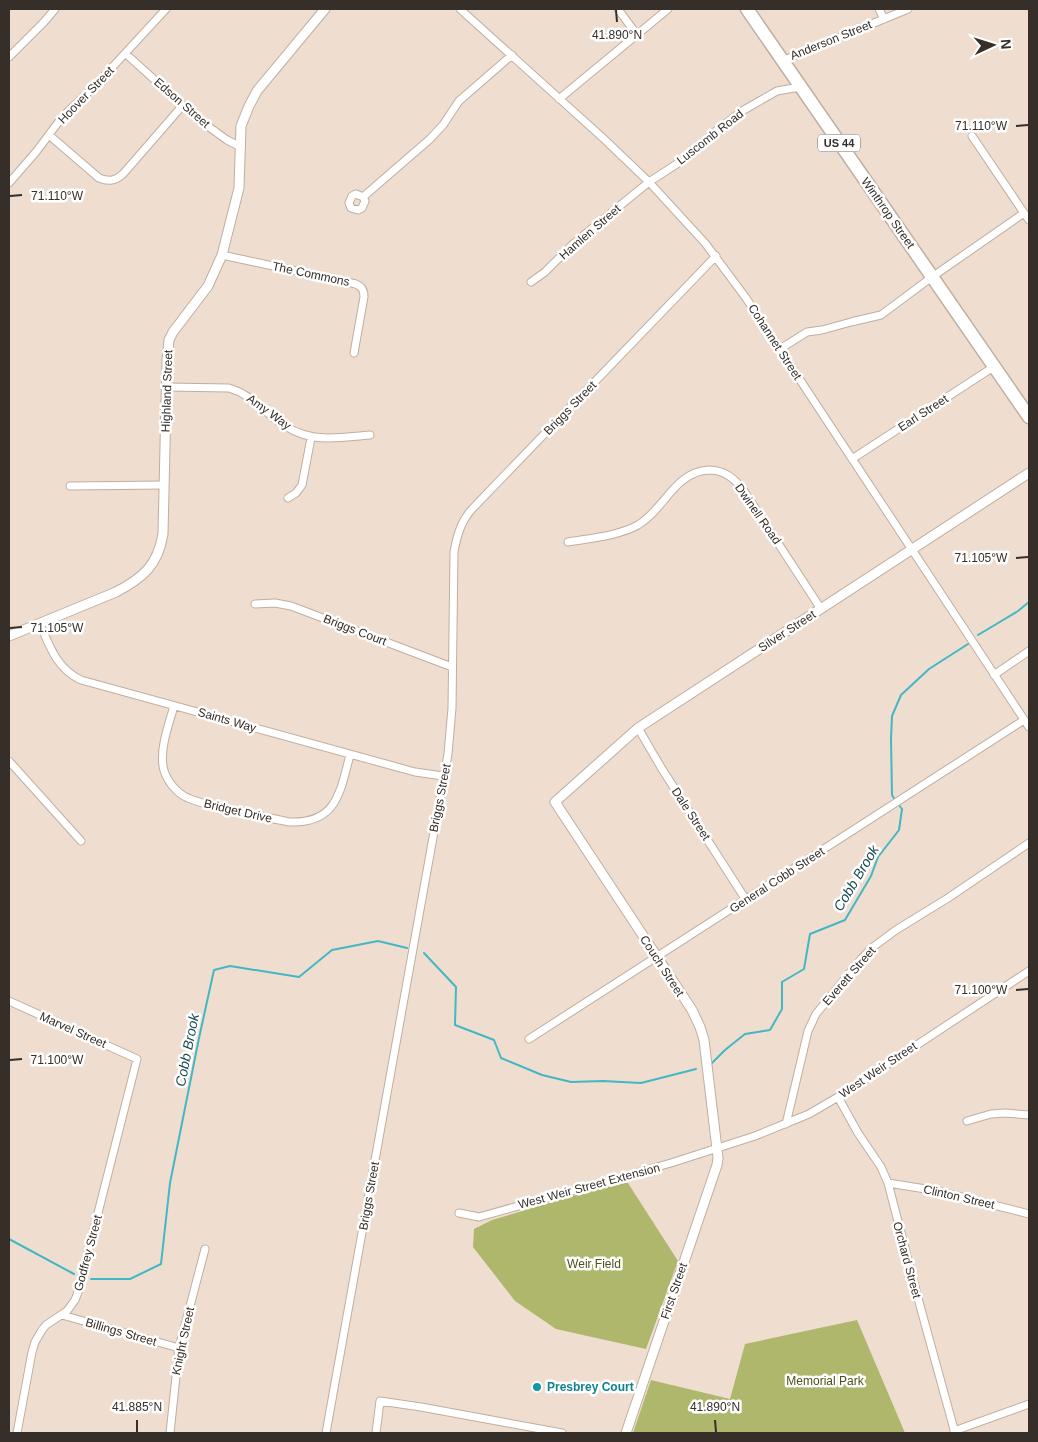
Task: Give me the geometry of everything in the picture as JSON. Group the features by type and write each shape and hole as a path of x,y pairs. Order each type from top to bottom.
{"highway":[{"name":"Winthrop Street","path":"746,9 1029,416"}],"street":[{"path":"9,57 55,9"},
{"name":"Hoover Street","path":"9,183 36,152 63,116 126,54 166,9"},
{"name":"Highland Street","path":"9,636 116,592 143,575 154,561 161,543 163,525 169,340 208,286 222,255 239,188 241,126 249,106 257,91 325,9"},
{"name":"Cohannet Street","path":"460,9 649,182 716,256 780,349 1029,728"},
{"path":"618,9 637,35"},
{"path":"559,99 668,9"},
{"path":"880,9 884,18"},
{"name":"Anderson Street","path":"782,61 908,9"},
{"name":"Edson Street","path":"126,54 183,105 227,140 241,147"},
{"path":"363,197 430,140 459,101 512,55"},
{"name":"Luscomb Road","path":"649,182 689,156 716,130 742,111 777,92 800,87"},
{"path":"48,135 96,175 110,181 123,174 183,105"},
{"path":"972,136 1029,220"},
{"name":"Hamlen Street","path":"531,282 545,272 572,245 649,182"},
{"path":"780,349 807,332 881,315 1024,213"},
{"name":"The Commons","path":"222,255 356,284 361,287 364,290 364,297 354,353"},
{"name":"Briggs Street","path":"326,1433 450,735 454,552 459,530 467,515 716,256"},
{"name":"Earl Street","path":"852,459 995,366"},
{"name":"Amy Way","path":"166,387 238,390 247,395 276,420 311,438 324,439 370,434"},
{"path":"288,498 296,493 302,485 311,438"},
{"name":"Dwinell Road","path":"568,542 617,533 636,526 651,515 683,480 697,472 720,471 734,479 744,491 821,608"},
{"name":"Silver Street","path":"555,802 638,728 1029,473"},
{"path":"70,486 164,485"},
{"name":"Briggs Court","path":"255,604 275,603 291,606 452,667"},
{"name":"Saints Way","path":"40,624 56,659 65,670 81,680 350,755 415,772 443,776"},
{"path":"994,675 1029,651"},
{"name":"Bridget Drive","path":"174,706 163,753 163,765 166,774 179,792 188,798 207,804 289,822 314,820 327,812 338,799 350,755"},
{"name":"General Cobb Street","path":"529,1039 1024,720"},
{"name":"Dale Street","path":"638,728 746,900"},
{"path":"9,761 81,841"},
{"name":"Couch Street","path":"555,802 692,1010 700,1027 704,1040 717,1149"},
{"name":"Everett Street","path":"786,1124 811,1022 861,959 885,938 948,898 1029,842"},
{"name":"West Weir Street","path":"717,1149 756,1136 809,1114 1029,972"},
{"name":"Marvel Street","path":"9,1001 137,1059"},
{"name":"Godfrey Street","path":"18,1433 35,1342 46,1325 62,1315 71,1306 78,1292 137,1059"},
{"name":"Orchard Street","path":"838,1097 888,1183 954,1432"},
{"path":"967,1121 992,1114 1029,1115"},
{"name":"West Weir Street Extension","path":"459,1213 479,1217 717,1149"},
{"name":"First Street","path":"626,1433 717,1165 717,1149"},
{"name":"Clinton Street","path":"888,1183 938,1191 1029,1214"},
{"name":"Knight Street","path":"170,1433 179,1348 205,1249"},
{"name":"Billings Street","path":"62,1315 179,1348"},
{"path":"376,1433 380,1401 421,1407 529,1430 562,1433"},
{"path":"954,1432 1029,1404"}],"green space":[{"name":"Weir Field","path":"626,1180 678,1261 646,1349 556,1329 515,1301 473,1247 474,1229 492,1220"},
{"name":"Memorial Park","path":"857,1320 905,1433 633,1433 651,1380 730,1399 745,1344"}],"waterway":[{"name":"Cobb Brook","path":"978,635 1018,611 1029,602"},
{"name":"Cobb Brook","path":"895,800 892,795 892,716 901,695 929,669 968,644"},
{"name":"Cobb Brook","path":"712,1063 745,1034 770,1030 782,1009 782,982 804,969 810,934 845,920 871,876 878,857 899,830 902,809 898,804"},
{"name":"Cobb Brook","path":"91,1279 130,1279 161,1264 170,1183 214,970 230,966 299,977 332,950 378,941 407,948"},
{"name":"Cobb Brook","path":"424,953 456,987 455,1025 494,1040 501,1058 542,1075 571,1082 641,1083 696,1069"},
{"name":"Cobb Brook","path":"9,1239 74,1274"}],"place":[{"name":"Presbrey Court","path":"537,1387"}]}
